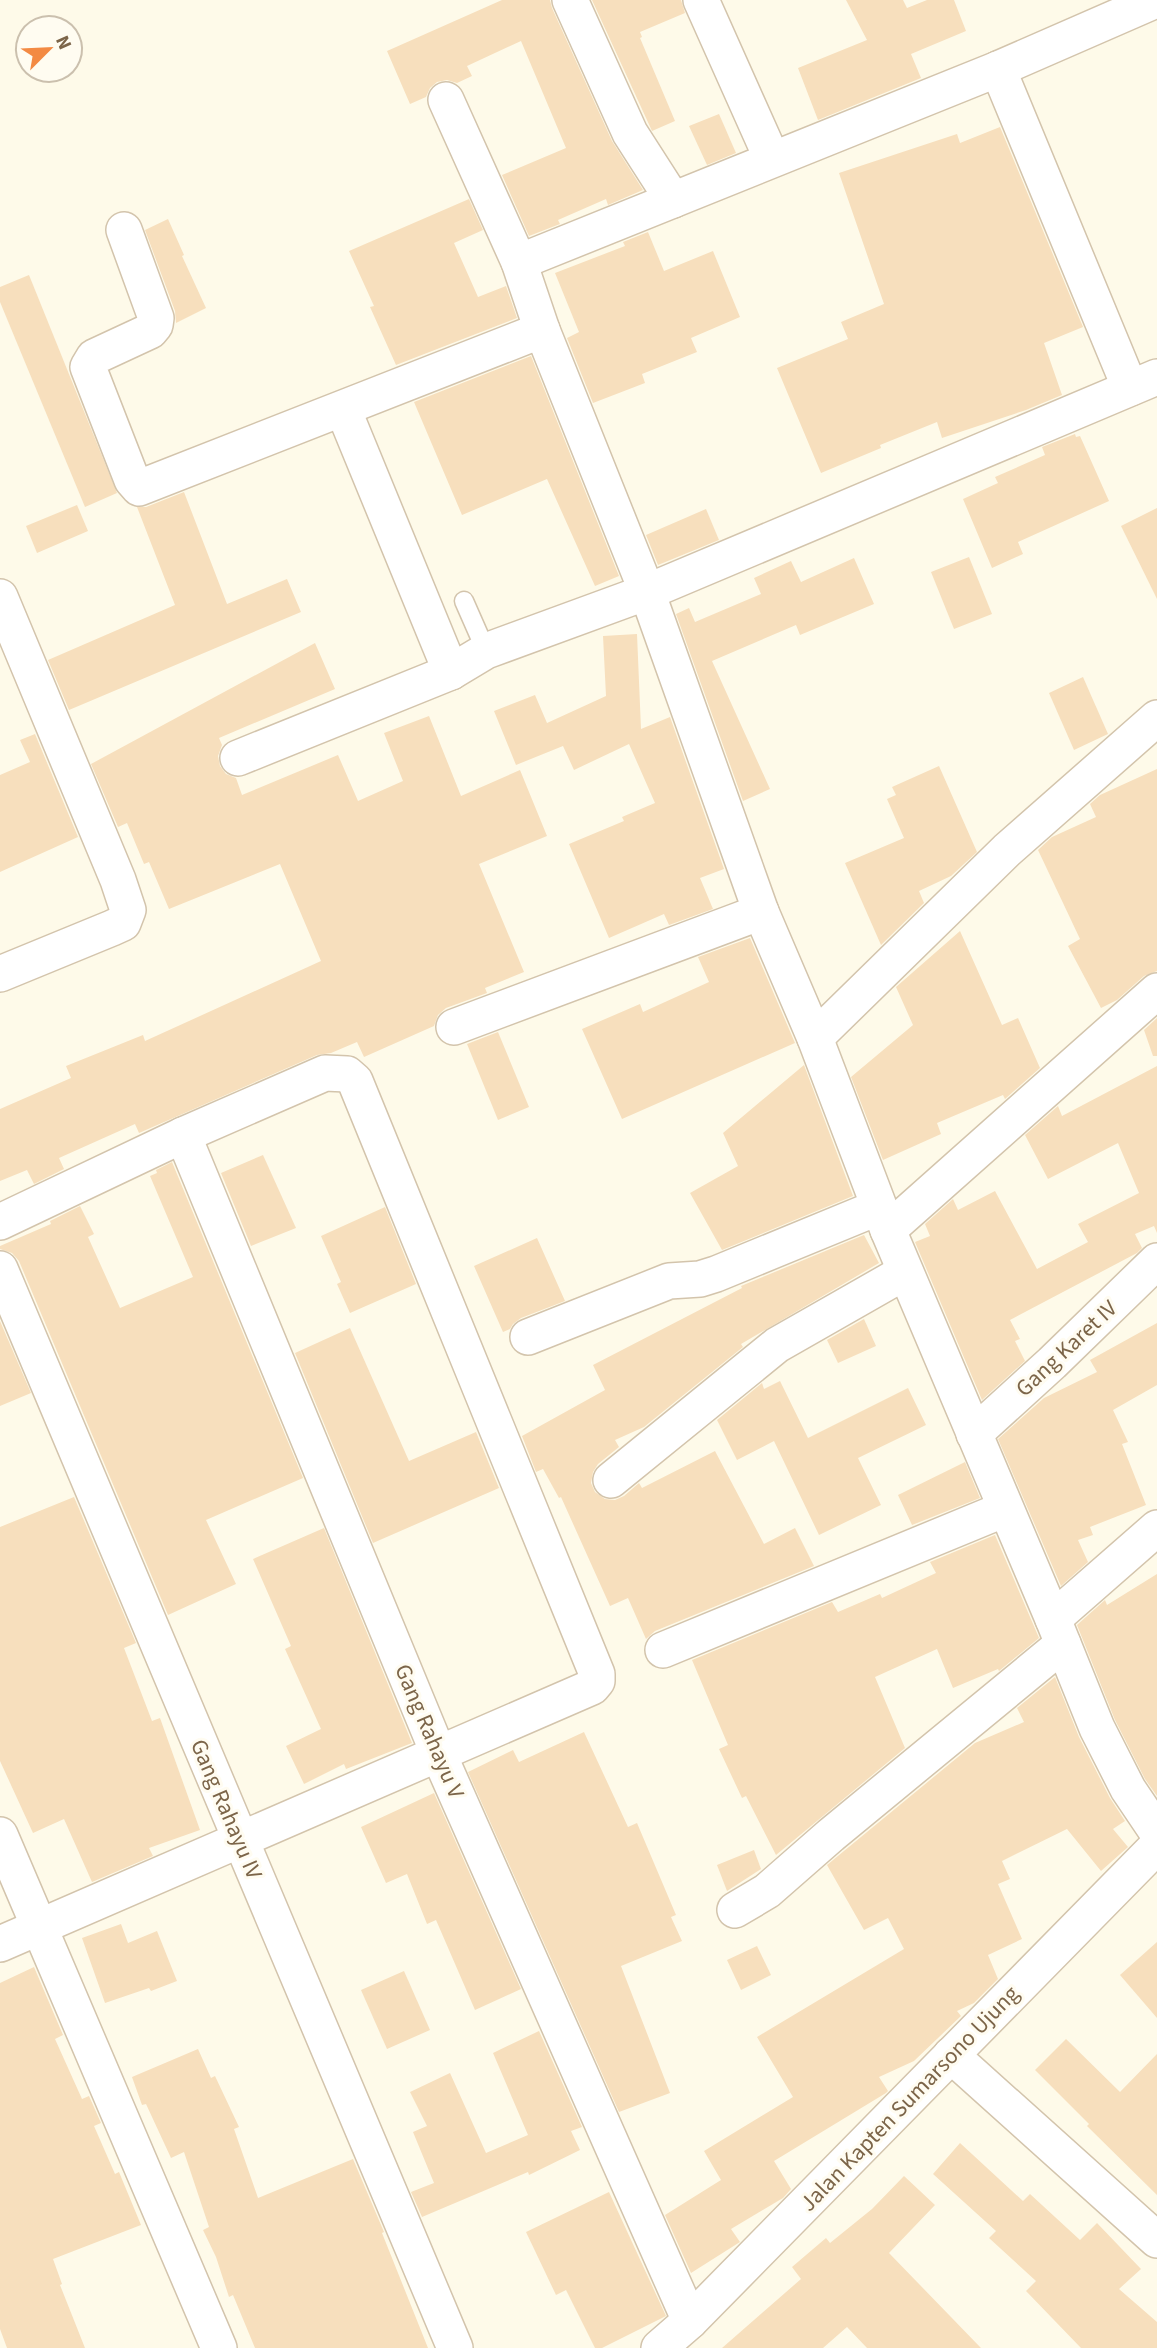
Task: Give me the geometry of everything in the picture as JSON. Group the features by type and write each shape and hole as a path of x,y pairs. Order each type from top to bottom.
{"street":[{"path":"570,0 630,133 673,200"},
{"path":"701,0 772,159"},
{"path":"519,262 998,69 1156,0"},
{"path":"238,758 451,672 486,651 647,592 1149,385 998,69"},
{"path":"446,100 519,262 542,330 647,592 761,912 815,1038 883,1219 1112,1761 1157,1832"},
{"path":"124,230 156,318 155,325 150,331 94,357 88,367 132,480 137,486 144,488 542,330"},
{"path":"342,409 451,672"},
{"path":"0,597 128,910 122,923 112,928 0,974"},
{"path":"815,1038 1007,850 1157,718"},
{"path":"454,1027 761,912"},
{"path":"528,1337 669,1281 700,1279 883,1219 1157,991"},
{"path":"0,1222 183,1135 325,1073 347,1074 355,1080 597,1674 593,1687 0,1944"},
{"name":"Gang Rahayu V","path":"183,1135 439,1755 690,2321"},
{"name":"Gang Karet IV","path":"974,1434 1157,1261"},
{"name":"Gang Rahayu IV","path":"0,1269 455,2348"},
{"path":"611,1480 777,1345 905,1272"},
{"path":"663,1650 1005,1509"},
{"path":"735,1910 767,1891 905,1773 1058,1631 1157,1528"},
{"path":"0,1835 219,2348"},
{"name":"Jalan Kapten Sumarsono Ujung","path":"659,2348 690,2321 1157,1846"},
{"path":"951,2054 1157,2240"}],"lane":[{"path":"464,601 486,651"}],"building":[{"path":"502,0 550,0 612,141 643,190 608,205 606,199 558,220 560,224 529,236 502,175 566,148 521,41 467,66 472,76 457,83 447,80 437,82 426,97 410,104 387,51"},
{"path":"592,0 681,0 685,13 640,32 640,38 675,121 652,131"},
{"path":"846,0 903,0 907,8 927,0 954,0 966,31 911,54 921,78 818,120 798,68 867,40"},
{"path":"719,114 736,153 707,165 689,126"},
{"path":"1000,127 1083,327 1044,343 1062,395 942,438 937,422 821,473 777,368 848,339 841,322 884,304 839,173 957,134 960,143"},
{"path":"469,199 483,230 454,243 478,297 506,286 517,318 396,365 370,307 374,306 349,251"},
{"path":"168,219 206,308 176,323 175,311 145,230"},
{"path":"648,232 664,271 713,251 740,317 691,338 697,352 642,374 645,383 593,403 567,338 579,332 555,273 625,246 623,242"},
{"path":"29,275 117,493 85,507 0,302 0,287"},
{"path":"531,356 619,576 595,586 547,479 462,515 414,402"},
{"path":"1075,434 1076,437 1080,436 1109,501 1018,542 1023,554 992,568 963,499 998,483 995,477 1045,455 1042,447"},
{"path":"184,492 227,604 287,579 301,612 69,710 48,660 175,605 137,507 146,507"},
{"path":"77,505 88,531 37,553 26,526"},
{"path":"1157,508 1157,599 1121,526"},
{"path":"706,509 719,540 658,565 646,535"},
{"path":"969,557 992,614 954,629 931,572"},
{"path":"854,558 874,604 800,635 796,625 712,661 770,789 743,801 676,614 689,608 695,622 761,594 754,578 791,561 801,582"},
{"path":"637,634 641,729 670,717 724,869 700,878 713,909 669,925 664,914 609,938 569,844 624,821 622,817 655,803 629,744 574,770 563,746 516,765 494,711 535,695 547,723 606,696 603,636"},
{"path":"315,643 335,689 219,738 222,745 218,756 220,766 226,774 236,778 242,795 338,755 358,801 403,781 384,733 429,716 461,796 520,770 547,836 479,864 524,972 485,988 487,993 446,1008 438,1015 434,1026 364,1057 357,1042 331,1053 317,1055 139,1133 135,1124 59,1158 64,1169 34,1184 27,1170 0,1181 0,1109 71,1078 66,1066 143,1035 145,1041 321,961 280,864 169,909 149,862 144,864 127,823 118,827 91,764"},
{"path":"1083,677 1108,734 1074,750 1049,693"},
{"path":"35,734 78,837 0,872 0,775 30,762 20,740"},
{"path":"939,766 977,852 951,876 919,891 924,903 881,945 845,863 904,838 887,799 896,795 892,787"},
{"path":"1157,769 1157,971 1144,976 1117,1000 1101,1008 1068,946 1080,939 1038,850 1052,837 1096,817 1090,804 1100,795"},
{"path":"960,931 1002,1025 1018,1018 1040,1068 1005,1099 1003,1095 937,1123 941,1134 883,1160 851,1077 913,1025 896,987"},
{"path":"750,938 795,1043 622,1119 582,1029 640,1004 643,1012 709,982 698,957"},
{"path":"1157,1018 1157,1056 1153,1056 1144,1030"},
{"path":"498,1032 529,1107 498,1120 467,1044"},
{"path":"804,1065 853,1196 722,1250 690,1193 738,1166 723,1133"},
{"path":"1157,1066 1157,1233 1154,1226 1135,1234 1142,1248 1137,1253 1010,1320 1020,1339 1015,1341 1025,1361 982,1400 915,1242 930,1236 925,1224 953,1199 958,1210 995,1191 1037,1269 1088,1242 1078,1224 1139,1193 1118,1143 1048,1179 1025,1135 1058,1106 1062,1116"},
{"path":"263,1155 296,1228 251,1246 221,1173"},
{"path":"172,1162 303,1478 206,1520 236,1584 168,1615 19,1261 12,1253 0,1249 0,1246 51,1224 50,1221 80,1206 94,1234 88,1237 120,1308 193,1277 150,1176"},
{"path":"385,1207 416,1284 350,1313 337,1284 341,1282 321,1236"},
{"path":"864,1235 879,1263 741,1344 743,1347 644,1427 615,1440 619,1447 598,1464 593,1472 591,1483 595,1492 605,1499 615,1500 639,1483 642,1488 715,1451 764,1544 795,1528 814,1566 655,1631 646,1639 628,1598 610,1606 561,1497 559,1498 543,1469 536,1472 522,1436 605,1390 593,1365 742,1288 741,1286"},
{"path":"537,1238 565,1301 521,1318 503,1332 474,1266"},
{"path":"864,1319 876,1346 838,1363 827,1340"},
{"path":"0,1321 31,1393 0,1406"},
{"path":"1157,1323 1157,1385 1113,1410 1128,1442 1122,1444 1146,1505 1090,1527 1093,1535 1078,1540 1088,1562 1061,1586 998,1439 1044,1398 1097,1372 1090,1360"},
{"path":"350,1328 409,1461 476,1432 499,1488 373,1543 295,1353"},
{"path":"780,1381 808,1438 908,1388 926,1425 858,1458 881,1505 819,1535 774,1441 737,1460 717,1420 762,1383 764,1389"},
{"path":"965,1462 980,1498 912,1525 898,1495"},
{"path":"74,1497 136,1643 124,1648 152,1721 160,1718 200,1830 149,1848 153,1856 92,1882 64,1819 33,1833 0,1761 0,1527"},
{"path":"324,1528 412,1743 346,1769 344,1764 304,1784 286,1746 321,1729 285,1649 291,1646 253,1559"},
{"path":"995,1535 1039,1638 999,1671 998,1669 953,1688 937,1649 875,1677 905,1748 776,1855 746,1796 742,1798 719,1749 728,1745 692,1660 832,1602 838,1612 880,1594 882,1598 936,1573 930,1562"},
{"path":"1157,1574 1157,1796 1145,1779 1115,1720 1077,1625 1105,1600 1107,1605"},
{"path":"1055,1677 1079,1737 1110,1798 1125,1821 1113,1829 1128,1847 1101,1871 1067,1829 1002,1861 1010,1879 998,1884 1022,1939 988,1955 998,1979 974,2003 957,2011 961,2016 914,2061 879,2077 888,2091 886,2093 774,2161 791,2189 783,2198 731,2229 740,2242 691,2273 665,2215 721,2180 704,2151 793,2097 757,2037 904,1949 888,1918 864,1930 827,1865 975,1743 1024,1722 1017,1708"},
{"path":"584,1732 628,1827 637,1823 676,1915 671,1917 682,1941 621,1966 670,2093 619,2112 468,1772 513,1750 519,1762"},
{"path":"434,1793 521,1989 475,2010 436,1920 427,1924 407,1874 386,1883 361,1827"},
{"path":"754,1850 761,1869 727,1891 717,1865"},
{"path":"121,1924 128,1943 157,1931 177,1981 105,2003 82,1938"},
{"path":"1157,1942 1157,2018 1120,1975"},
{"path":"757,1946 771,1975 741,1990 727,1960"},
{"path":"34,1967 63,2035 55,2039 82,2099 89,2096 101,2123 94,2126 115,2174 119,2172 141,2225 53,2259 62,2284 60,2285 85,2348 7,2348 0,2329 0,1983"},
{"path":"404,1971 430,2030 387,2049 361,1990"},
{"path":"539,2031 582,2127 571,2131 580,2150 529,2175 528,2172 422,2217 411,2192 434,2183 413,2132 427,2126 410,2092 450,2073 486,2153 528,2135 493,2053"},
{"path":"1066,2039 1120,2092 1157,2054 1157,2195 1035,2070"},
{"path":"198,2049 211,2078 215,2076 239,2127 234,2129 258,2198 353,2159 428,2348 255,2348 233,2295 229,2297 216,2257 203,2230 209,2227 184,2152 171,2158 146,2104 142,2105 132,2077"},
{"path":"960,2143 1023,2201 1030,2194 1080,2240 1097,2223 1141,2269 1119,2289 1157,2322 1157,2348 1081,2348 1026,2291 1036,2281 989,2238 996,2231 933,2174"},
{"path":"904,2176 935,2205 889,2253 981,2348 867,2348 847,2327 823,2348 722,2348 801,2279 792,2267 826,2238 830,2243 872,2209"},
{"path":"609,2192 666,2316 602,2348 595,2348 566,2290 556,2295 526,2232"}]}
